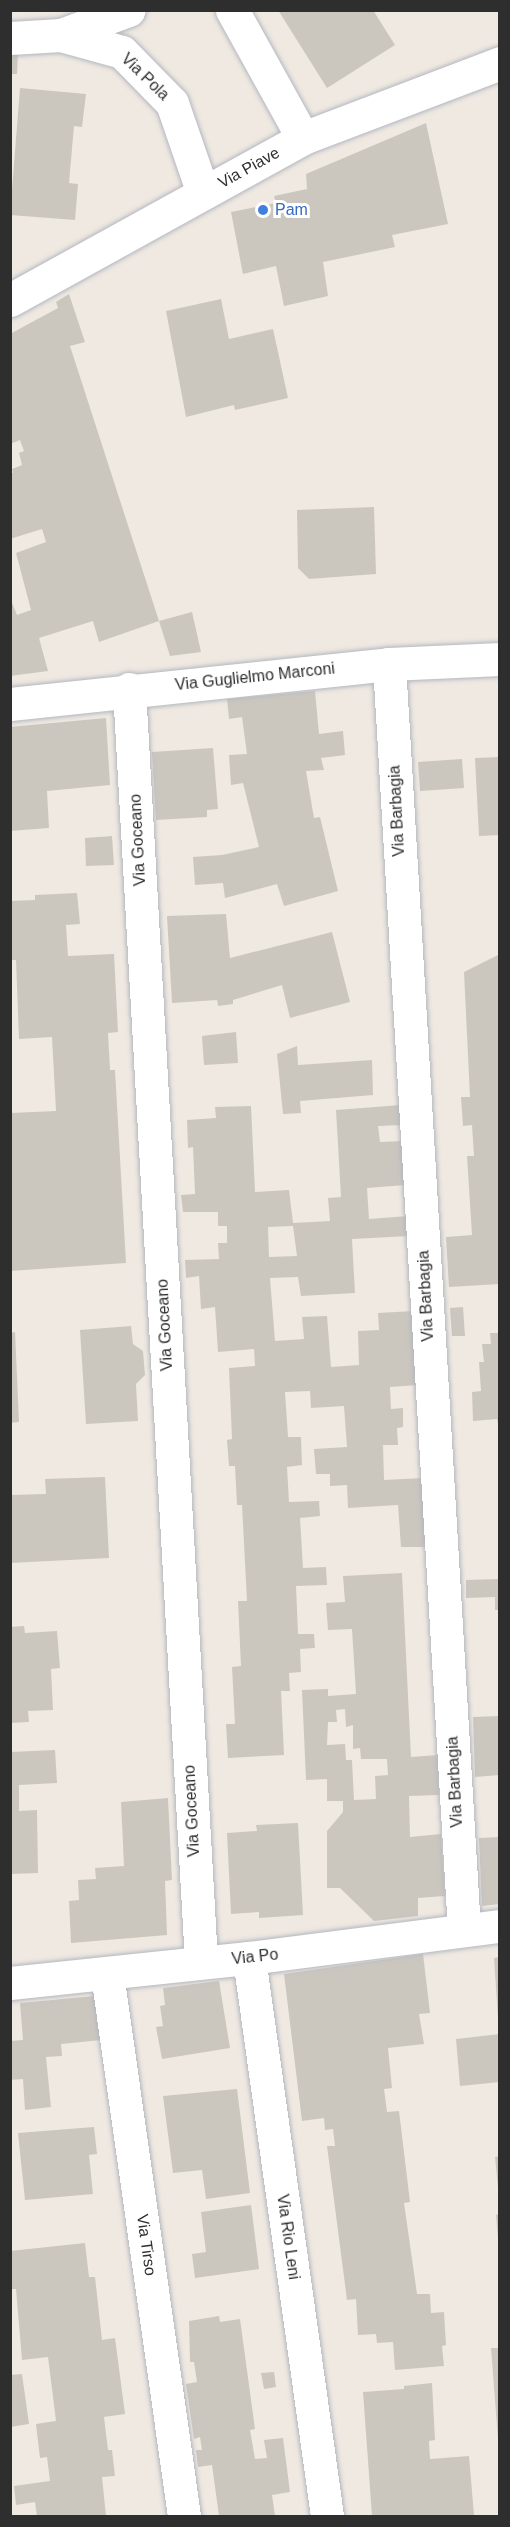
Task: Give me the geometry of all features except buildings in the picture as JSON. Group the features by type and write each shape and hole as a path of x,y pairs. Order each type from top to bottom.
{"street":[{"name":"Via Pola","path":"10,38 61,35 129,10"},
{"path":"232,10 303,138"},
{"name":"Via Pola","path":"61,35 122,52 172,103 203,193"},
{"name":"Via Piave","path":"10,300 303,138 500,63"},
{"name":"Via Guglielmo Marconi","path":"10,704 129,689 389,664 500,659"},
{"name":"Via Barbagia","path":"389,664 464,1929"},
{"name":"Via Goceano","path":"129,689 201,1962"},
{"name":"Via Po","path":"10,1983 249,1958 500,1926"},
{"name":"Via Rio Leni","path":"249,1958 327,2517"},
{"name":"Via Tirso","path":"107,1974 184,2517"}],"place":[{"name":"Pam","path":"263,210"}]}
